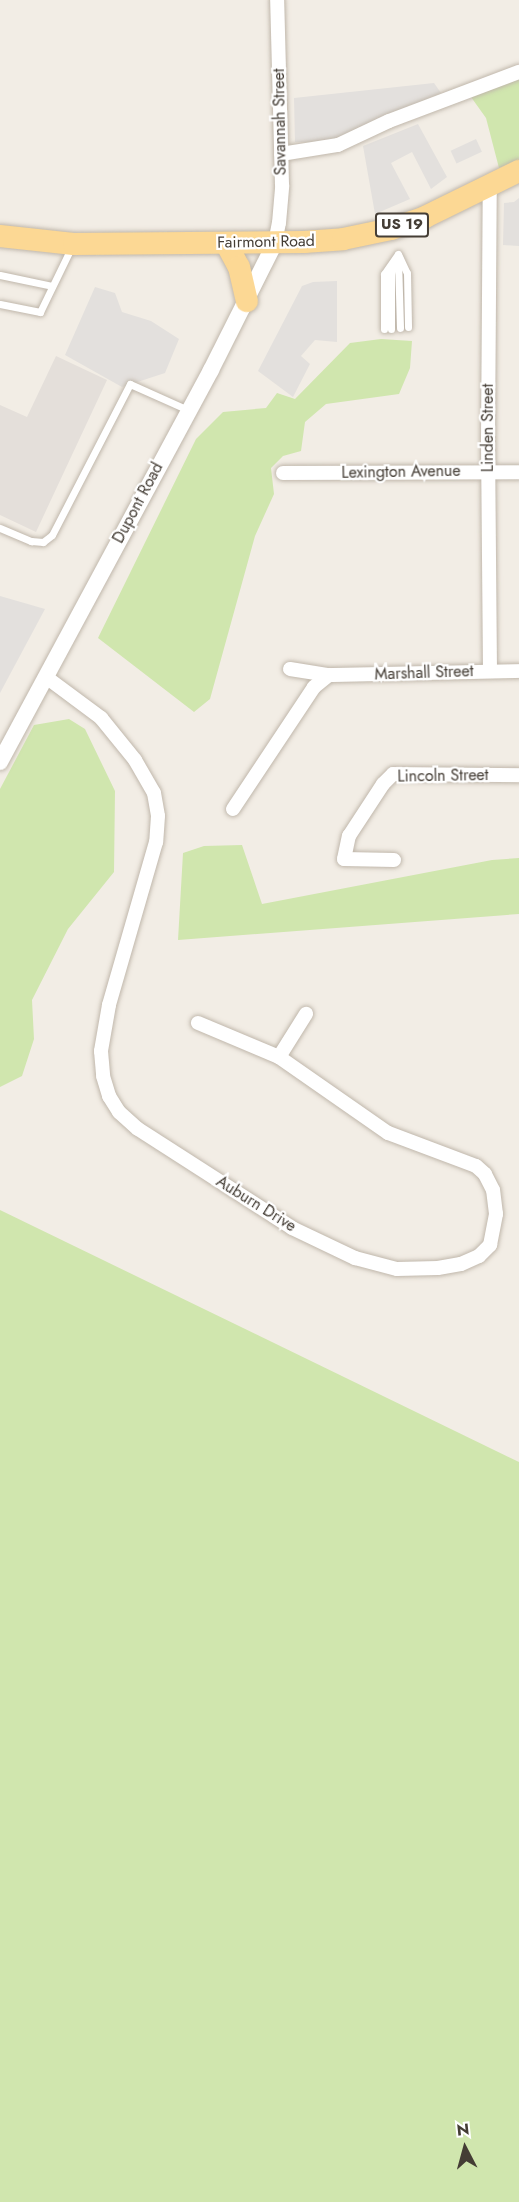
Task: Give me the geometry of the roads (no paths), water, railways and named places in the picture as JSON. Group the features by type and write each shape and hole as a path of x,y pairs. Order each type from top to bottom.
{"main road":[{"name":"Fairmont Road","path":"0,236 74,244 275,243 344,239 391,229 424,217 519,171"},
{"path":"226,243 239,267 247,301"}],"street":[{"name":"Savannah Street","path":"275,243 279,224 281,154 277,0"},
{"path":"281,154 338,145 389,121 519,72"},
{"name":"Linden Street","path":"490,184 488,470 490,671"},
{"name":"Dupont Road","path":"0,762 247,301 275,243"},
{"name":"Lexington Avenue","path":"283,473 488,470 519,472"},
{"name":"Marshall Street","path":"290,669 329,675 519,671"},
{"path":"233,809 314,687 329,675"},
{"name":"Auburn Drive","path":"46,677 101,718 135,759 154,793 158,816 156,842 109,1005 101,1051 103,1076 109,1096 119,1112 138,1130 292,1228 355,1258 397,1269 438,1268 461,1264 479,1256 490,1245 496,1214 490,1180 481,1170 464,1160 388,1133 279,1057 198,1023"},
{"name":"Lincoln Street","path":"394,860 344,859 349,836 383,784 393,774 519,775"},
{"path":"279,1057 306,1014"}],"lane":[{"path":"0,304 40,312 74,244"},
{"path":"398,254 407,273 408,327"},
{"path":"398,254 400,328"},
{"path":"387,329 384,274 398,254"},
{"path":"0,275 52,286"},
{"path":"0,528 43,542 52,535 130,384 188,410"}]}
